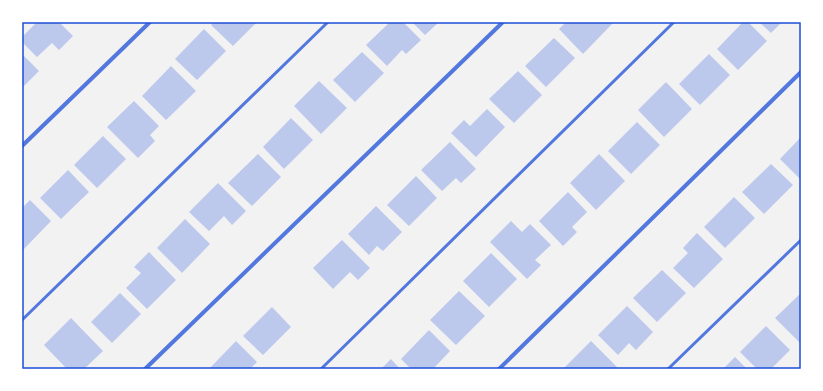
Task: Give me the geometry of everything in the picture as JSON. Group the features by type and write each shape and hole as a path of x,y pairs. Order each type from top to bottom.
{"street":[{"path":"22,146 150,22"},
{"path":"145,369 503,22"},
{"path":"499,369 801,72"}],"lane":[{"path":"22,320 328,22"},
{"path":"322,369 674,22"},
{"path":"668,369 801,240"}],"building":[{"path":"37,22 59,22 73,36 59,50 52,43 37,57 22,42 22,37"},
{"path":"214,22 257,22 233,46 211,25"},
{"path":"390,22 403,22 421,40 406,54 402,50 387,66 366,45"},
{"path":"412,22 439,22 425,35"},
{"path":"566,22 610,22 612,24 583,54 559,29"},
{"path":"743,22 748,22 767,41 738,70 717,49"},
{"path":"759,22 782,22 771,33"},
{"path":"204,29 226,51 197,80 175,59"},
{"path":"554,38 575,58 546,87 525,66"},
{"path":"362,52 384,73 355,102 333,80"},
{"path":"22,54 39,71 22,88"},
{"path":"709,54 730,75 700,105 679,84"},
{"path":"171,66 196,91 166,120 142,96"},
{"path":"518,71 542,95 514,123 489,99"},
{"path":"319,81 347,108 321,134 294,106"},
{"path":"666,82 692,109 664,137 638,110"},
{"path":"134,101 159,126 150,135 155,141 138,158 107,127"},
{"path":"487,109 505,127 476,157 451,133 464,120 470,126"},
{"path":"291,118 313,140 284,169 263,147"},
{"path":"637,122 660,145 631,174 608,151"},
{"path":"103,136 126,159 97,188 74,165"},
{"path":"801,137 801,180 780,159"},
{"path":"450,142 476,169 461,183 456,178 442,191 421,170"},
{"path":"258,154 281,177 252,206 228,183"},
{"path":"599,154 625,181 596,210 570,183"},
{"path":"771,164 793,185 764,214 742,192"},
{"path":"68,170 89,192 61,219 40,198"},
{"path":"416,176 437,198 409,226 387,205"},
{"path":"218,183 246,211 232,225 224,216 209,231 189,212"},
{"path":"568,192 587,212 572,227 577,232 563,246 539,221"},
{"path":"734,197 755,218 725,248 704,227"},
{"path":"30,200 51,221 22,251 22,208"},
{"path":"376,206 402,232 383,251 377,246 369,255 348,234"},
{"path":"185,219 210,244 182,273 157,248"},
{"path":"511,221 522,232 530,224 551,245 535,260 541,265 527,279 490,242"},
{"path":"697,233 723,259 694,288 673,268 688,253 683,248"},
{"path":"342,240 370,268 358,280 350,272 333,289 313,268"},
{"path":"149,252 176,280 147,309 126,288 141,273 134,267"},
{"path":"491,253 517,279 489,307 463,281"},
{"path":"662,270 686,293 657,322 633,298"},
{"path":"459,291 485,316 456,345 430,320"},
{"path":"120,293 141,314 112,343 91,322"},
{"path":"801,293 801,344 775,318"},
{"path":"627,306 653,332 636,350 629,343 618,355 598,335"},
{"path":"272,307 291,327 263,355 243,336"},
{"path":"71,318 103,351 84,369 67,369 44,345"},
{"path":"766,326 790,350 771,369 757,369 740,352"},
{"path":"429,330 450,351 433,369 411,369 401,359"},
{"path":"236,341 257,362 250,369 209,369"},
{"path":"591,341 617,367 615,369 563,369"},
{"path":"735,357 747,369 723,369"},
{"path":"391,359 400,369 381,369"}]}
